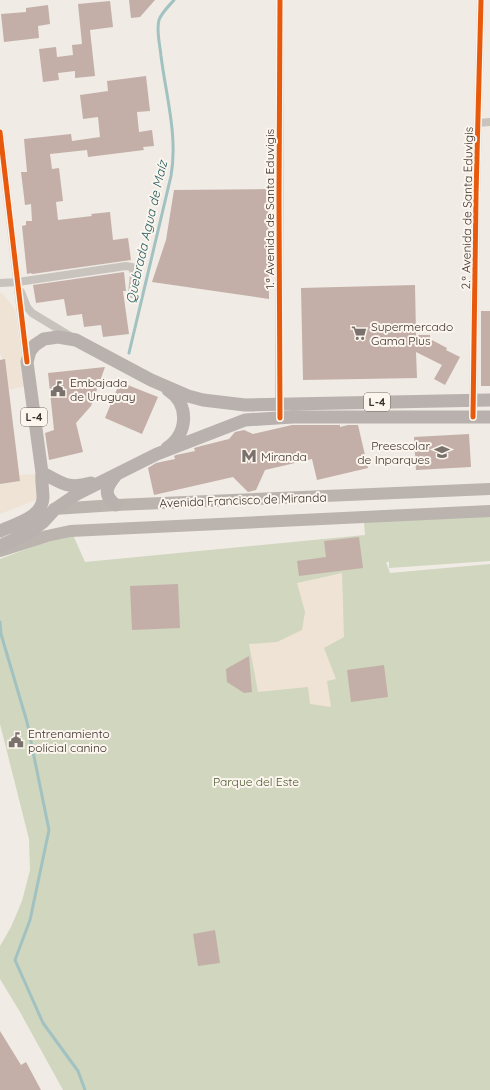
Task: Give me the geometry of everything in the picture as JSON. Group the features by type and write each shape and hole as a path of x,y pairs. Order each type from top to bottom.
{"main road":[{"name":"L-4","path":"32,517 39,508 43,499 41,481 42,473 27,362 30,351 34,345 44,339 58,337 76,340 151,380 171,392 176,397 184,414 183,425 177,439 173,444 157,454"},
{"name":"L-4","path":"151,380 188,396 203,400 245,405 490,400"},
{"name":"L-4","path":"0,546 30,532 43,522 54,509 77,494 157,454 245,420 280,418 490,417"},
{"name":"L-4","path":"42,473 59,483 75,486 93,482 118,473"},
{"path":"116,505 110,500 107,491 109,484 118,473"},
{"name":"Avenida Francisco de Miranda","path":"0,531 54,509 490,489"},
{"name":"Avenida Francisco de Miranda","path":"0,551 47,536 70,531 490,511"}],"street":[{"name":"1.ª Avenida de Santa Eduvigis","path":"280,0 280,418"},
{"name":"2.ª Avenida de Santa Eduvigis","path":"473,417 481,0"},
{"path":"478,123 490,122"},
{"path":"0,132 27,362"},
{"path":"0,283 18,282 126,266 132,267 134,273 132,294"},
{"path":"18,282 27,307 32,313 76,340"}],"green space":[{"name":"Parque del Este","path":"490,514 490,561 389,568 389,562 386,562 390,573 490,564 490,1090 63,1090 0,979 0,946 11,927 22,901 30,870 29,839 0,724 0,559 37,545 73,535 85,562 365,535 364,522"}],"shaded area":[{"path":"0,293 2,293 15,309 25,386 9,390 6,371 0,353"},
{"path":"35,474 36,500 0,514 0,484 20,481 20,475"},
{"path":"342,573 344,637 324,648 336,679 327,681 331,707 310,704 308,687 258,692 249,644 277,642 302,630 305,612 297,583"}],"building":[{"path":"129,0 155,0 140,17 131,18"},
{"path":"110,1 113,27 90,30 95,76 75,78 75,71 58,73 59,80 43,82 39,49 56,47 57,57 73,55 72,45 82,44 78,4"},
{"path":"48,5 50,24 38,26 39,38 4,42 1,14 26,12 26,8"},
{"path":"146,76 150,111 137,112 139,132 152,130 154,146 143,147 144,150 88,157 87,150 50,154 52,169 59,168 63,201 56,202 58,220 92,216 91,214 110,212 113,240 128,238 131,260 27,274 22,226 26,225 26,221 32,221 31,204 25,205 21,172 27,172 24,139 71,134 72,141 100,137 98,117 83,119 80,95 108,91 107,81"},
{"path":"268,189 269,299 152,282 166,240 174,190"},
{"path":"124,272 126,291 123,291 129,334 103,337 101,325 84,327 82,314 67,316 64,299 36,303 33,285"},
{"name":"Supermercado Gama Plus","path":"415,285 416,335 430,335 430,339 447,348 446,350 460,357 445,385 434,379 442,365 416,352 417,378 303,380 301,288"},
{"path":"481,311 490,311 490,386 481,386"},
{"path":"5,359 20,481 0,484 0,360"},
{"path":"105,367 91,406 76,423 83,452 49,460 45,433 54,430 48,373"},
{"path":"120,382 158,397 142,434 105,418"},
{"path":"292,425 340,425 340,427 358,425 368,468 317,480 312,459 265,470 256,490 248,492 233,477 154,495 148,468 156,463 175,459 174,456 176,455 195,451 194,448 229,439 235,432 244,430 253,434"},
{"name":"Preescolar de Inparques","path":"469,434 471,467 416,470 414,437"},
{"path":"359,537 363,568 299,576 297,561 326,557 324,541"},
{"path":"178,584 180,628 132,630 130,586"},
{"path":"249,656 252,692 244,693 227,682 226,669"},
{"path":"384,665 388,697 351,702 347,670"},
{"path":"215,930 220,963 198,966 193,934"},
{"path":"0,1031 21,1065 26,1062 41,1090 0,1090"}],"waterway":[{"name":"Quebrada Agua de Maíz","path":"129,353 171,176 173,161 172,131 158,38 158,28 160,17 174,0"},
{"path":"0,622 1,634 27,722 49,830 30,920 15,960 43,1023 78,1071 85,1090"}],"cycle path":[{"path":"280,0 280,418"},
{"path":"473,417 476,195 481,0"},
{"path":"0,132 27,362"}],"place":[{"name":"Supermercado Gama Plus","path":"359,333"},
{"name":"Embajada de Uruguay","path":"58,389"},
{"name":"Preescolar de Inparques","path":"442,452"},
{"name":"Miranda","path":"249,456"},
{"name":"Entrenamiento policial canino","path":"16,740"}]}
